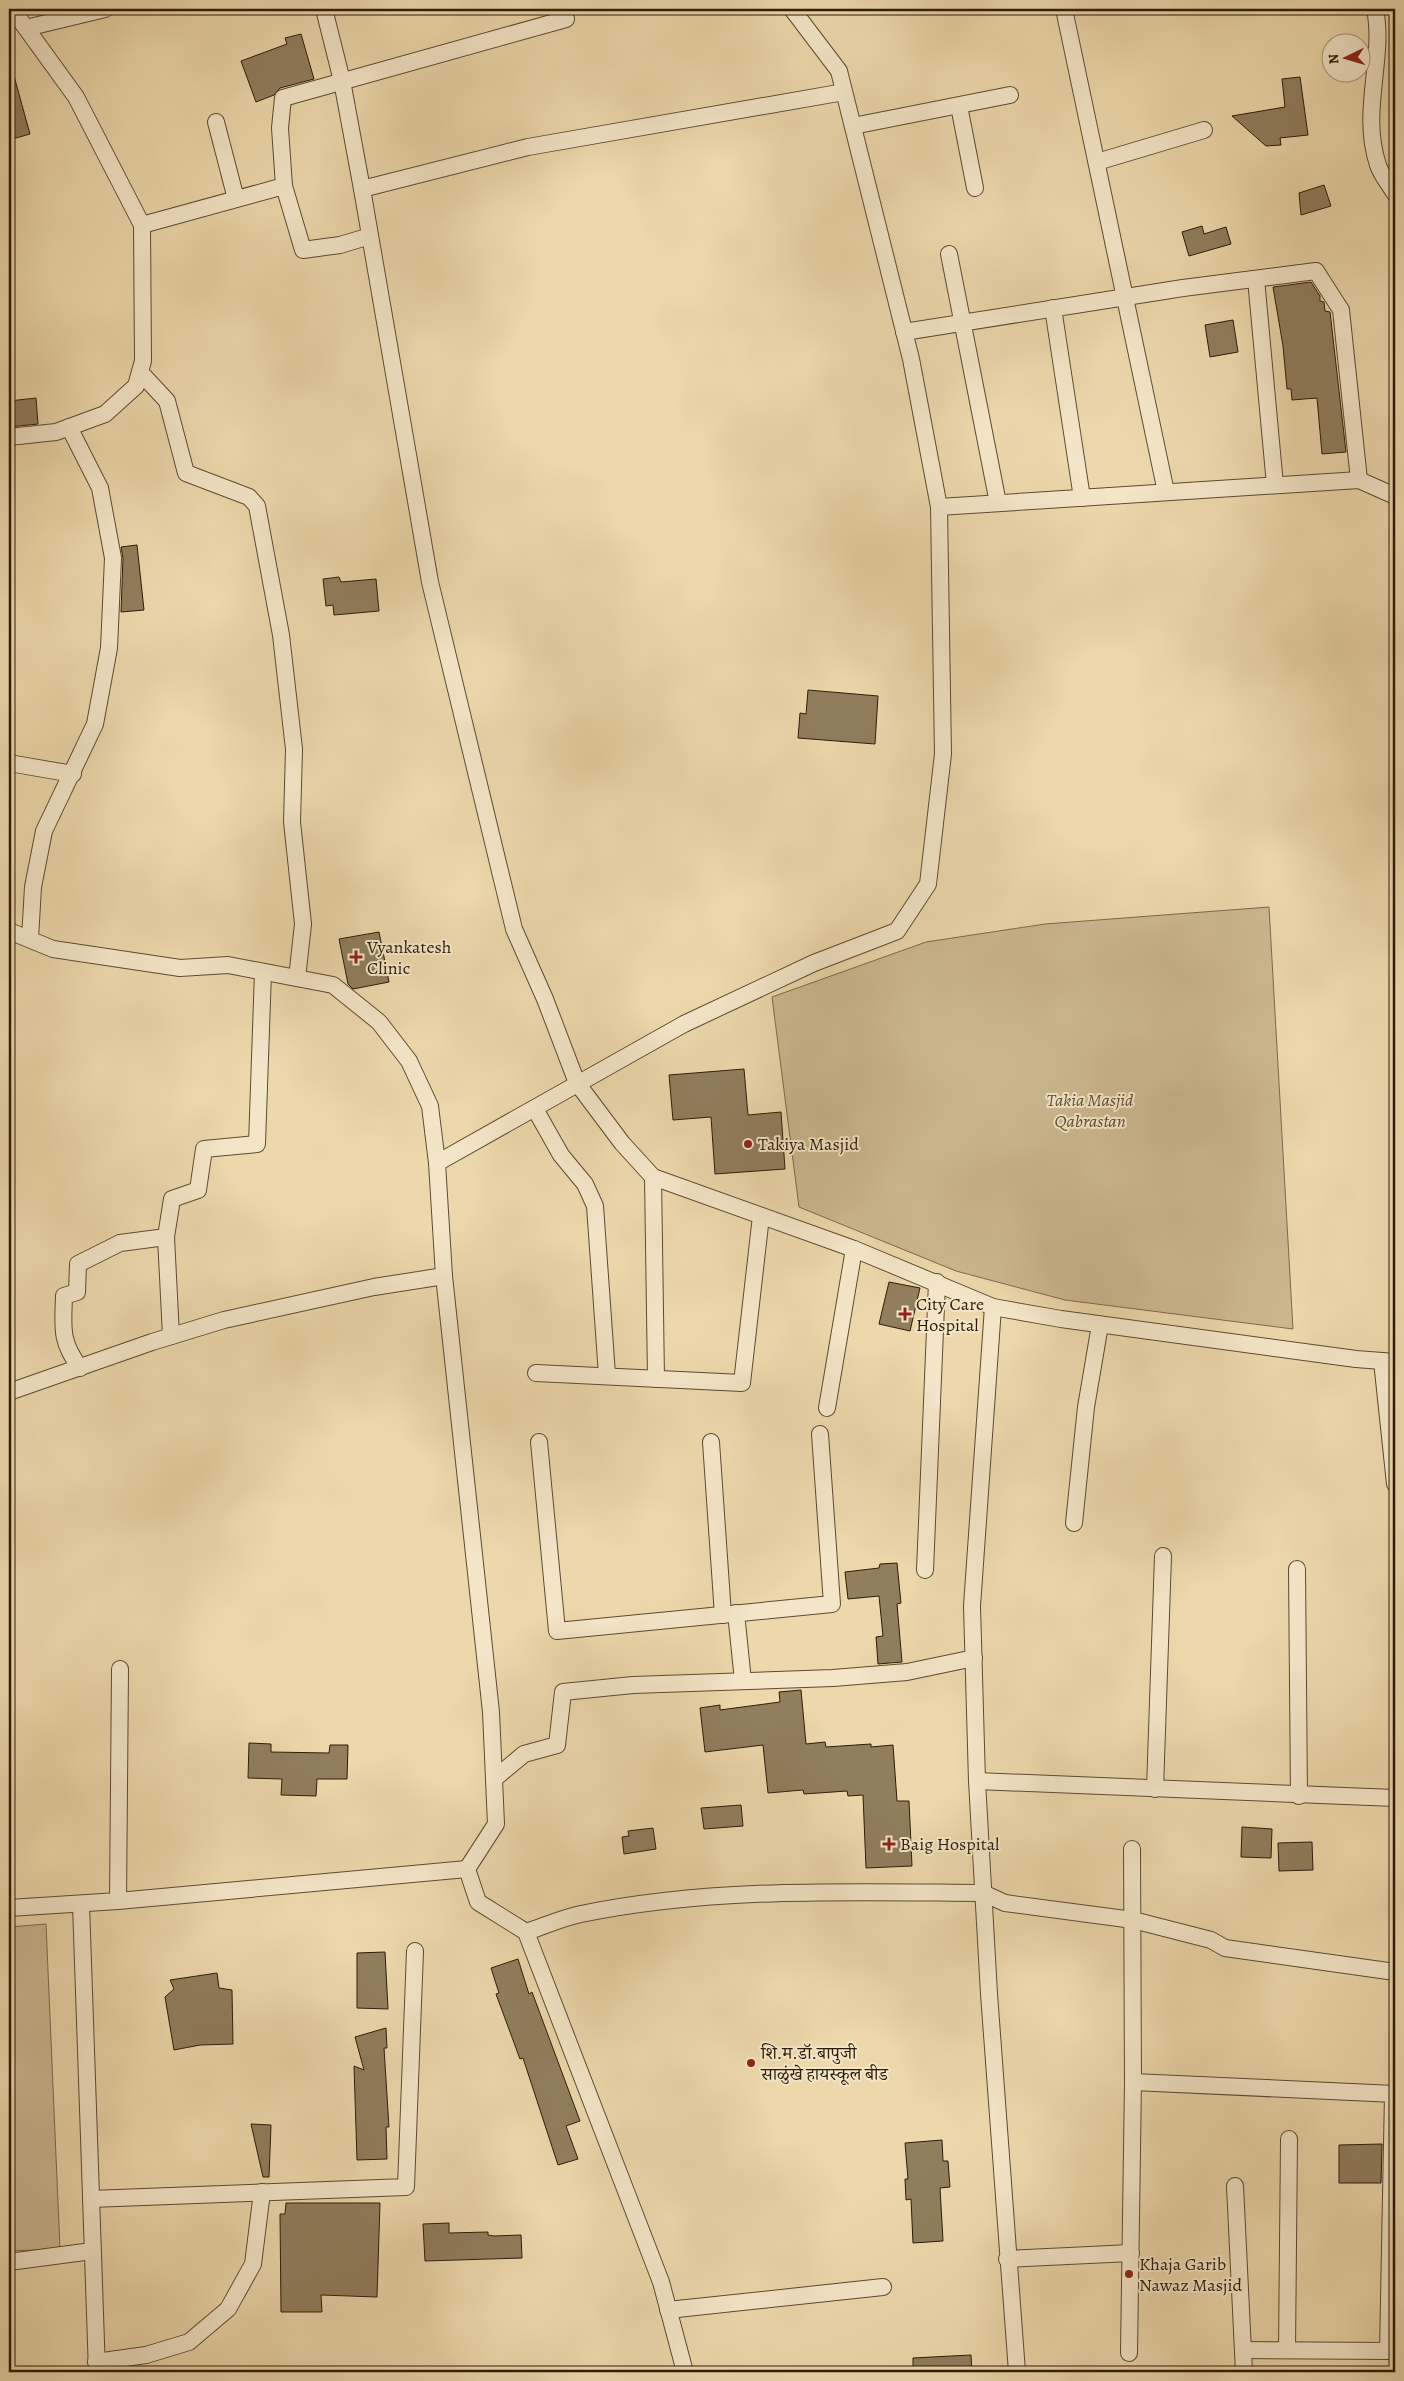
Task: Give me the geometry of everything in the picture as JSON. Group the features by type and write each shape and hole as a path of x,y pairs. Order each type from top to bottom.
{"street":[{"path":"9,437 56,432 106,414 136,386 143,361 142,225 76,97 12,9"},
{"path":"26,28 104,9"},
{"path":"324,9 342,81 362,189 430,582 514,929 545,999 577,1083 622,1143 653,1177 854,1249 993,1306 1100,1325 1389,1362 1395,1484"},
{"path":"437,1162 534,1110 577,1083 684,1024 814,963 897,931 928,884 944,754 939,507 904,332 839,71 792,9"},
{"path":"1064,9 1166,492"},
{"path":"1375,9 1376,53 1370,102 1371,128 1378,165 1395,194"},
{"path":"370,236 340,246 303,250 284,186 280,128 284,98 566,20"},
{"path":"362,189 528,147 844,92"},
{"path":"853,126 1010,95"},
{"path":"959,106 975,188"},
{"path":"216,122 236,199"},
{"path":"1097,162 1204,130"},
{"path":"142,225 284,186"},
{"path":"949,254 998,503"},
{"path":"904,332 1126,297 1316,271 1341,310 1359,480"},
{"path":"1256,279 1275,485"},
{"path":"1053,308 1082,498"},
{"path":"140,372 167,401 186,473 249,497 258,506 281,635 294,749 292,822 303,924 297,978"},
{"path":"30,939 33,887 44,831 73,774 95,724 107,658 113,558 100,488 69,427"},
{"path":"939,507 1359,480 1395,496"},
{"path":"9,763 73,774"},
{"path":"9,931 53,949 180,968 228,965 333,985 379,1022 409,1061 430,1106 437,1162 444,1276 491,1712 496,1824 467,1869"},
{"path":"171,1336 166,1236 172,1199 198,1190 204,1149 257,1144 263,972"},
{"path":"534,1110 561,1155 585,1184 595,1206 607,1375"},
{"path":"653,1177 656,1379"},
{"path":"536,1373 742,1383 761,1216"},
{"path":"80,1368 68,1351 63,1328 64,1296 76,1292 78,1264 120,1242 166,1236"},
{"path":"827,1408 854,1249"},
{"path":"9,1392 171,1336 224,1320 374,1287 444,1276"},
{"path":"925,1570 937,1282"},
{"path":"993,1306 972,1606 977,1781 983,1893 1007,2259 1017,2372"},
{"path":"1074,1523 1085,1416 1100,1325"},
{"path":"539,1442 557,1631 832,1604 820,1434"},
{"path":"711,1442 729,1614 743,1681"},
{"path":"1155,1789 1163,1556"},
{"path":"1297,1569 1299,1796"},
{"path":"494,1779 524,1754 557,1745 563,1692 633,1685 907,1672 974,1658"},
{"path":"118,1901 120,1669"},
{"path":"977,1781 1299,1796 1395,1798"},
{"path":"1129,2353 1133,2082 1132,1849"},
{"path":"9,1908 118,1901 467,1869"},
{"path":"467,1869 478,1902 526,1932 661,2282 685,2372"},
{"path":"526,1932 579,1915 679,1898 811,1891 983,1893 1005,1903 1133,1920 1211,1940 1225,1948 1395,1972"},
{"path":"81,1904 96,2367 189,2342 228,2309 253,2264 262,2192"},
{"path":"91,2199 406,2187 415,1951"},
{"path":"1133,2082 1394,2094 1392,2351 1243,2350"},
{"path":"1287,2350 1289,2139"},
{"path":"1235,2186 1244,2372"},
{"path":"9,2262 92,2251"},
{"path":"1007,2259 1131,2253"},
{"path":"668,2310 883,2287"}],"green space":[{"name":"Takia Masjid Qabrastan","path":"1269,907 1293,1329 1065,1300 956,1271 799,1207 772,997 926,942 1045,924"},
{"path":"46,1924 60,2249 9,2251 9,1927"}],"building":[{"path":"301,34 314,79 280,88 274,95 256,102 241,61 287,44 285,38"},
{"path":"14,76 30,134 9,140 9,77"},
{"path":"1300,77 1308,135 1280,138 1281,145 1266,146 1232,116 1285,107 1282,79"},
{"path":"1324,185 1331,206 1301,215 1299,193"},
{"path":"1202,226 1204,234 1226,227 1231,244 1189,256 1182,232"},
{"path":"1311,282 1320,296 1320,301 1324,302 1325,311 1330,312 1346,452 1322,454 1317,398 1292,400 1291,389 1287,389 1283,346 1273,287"},
{"path":"1233,320 1238,352 1210,357 1205,325"},
{"path":"36,398 38,424 9,427 9,401"},
{"path":"137,545 144,610 121,612 123,558 121,547"},
{"path":"339,577 341,582 376,579 379,611 334,615 333,605 326,606 323,579"},
{"path":"808,690 878,696 875,744 798,738 800,713 806,714"},
{"path":"379,932 389,982 353,989 348,984 339,939"},
{"name":"Takiya Masjid","path":"744,1069 748,1115 781,1112 785,1169 715,1174 711,1117 673,1120 669,1075"},
{"path":"889,1282 920,1288 910,1331 879,1324"},
{"path":"897,1563 901,1603 897,1604 902,1662 878,1664 876,1637 883,1636 879,1596 848,1599 845,1572 879,1568 880,1564"},
{"path":"801,1690 806,1744 825,1742 826,1747 871,1744 871,1747 893,1745 897,1801 909,1801 912,1866 866,1868 863,1795 848,1796 847,1791 804,1794 803,1790 768,1793 763,1745 705,1752 700,1708 720,1705 720,1710 780,1702 779,1692"},
{"path":"249,1743 271,1744 271,1752 329,1753 330,1745 348,1745 347,1779 317,1779 316,1796 281,1795 282,1779 248,1778"},
{"path":"741,1805 743,1826 704,1829 701,1808"},
{"path":"1242,1827 1272,1829 1271,1858 1241,1857"},
{"path":"653,1828 656,1849 624,1854 622,1837 629,1836 628,1831"},
{"path":"1312,1842 1313,1870 1279,1871 1278,1843"},
{"path":"385,1952 388,2009 357,2008 357,1953"},
{"path":"518,1959 529,1994 532,1992 580,2121 566,2126 578,2159 558,2165 523,2058 520,2059 496,1994 499,1993 491,1968"},
{"path":"217,1973 219,1988 232,1990 233,2044 200,2045 174,2050 165,1997 174,1989 170,1980"},
{"path":"386,2028 387,2048 384,2048 389,2127 386,2127 387,2159 357,2160 354,2066 364,2070 355,2037"},
{"path":"251,2124 271,2125 269,2177 263,2177"},
{"path":"942,2140 943,2161 948,2161 950,2187 940,2188 943,2241 913,2243 911,2199 906,2200 905,2179 908,2179 905,2143"},
{"path":"1382,2144 1381,2183 1339,2183 1339,2145"},
{"path":"286,2203 380,2203 377,2297 321,2295 322,2312 281,2312 280,2214 285,2214"},
{"path":"449,2223 449,2233 488,2232 488,2235 494,2236 521,2235 522,2258 425,2261 423,2224"},
{"path":"971,2355 972,2372 913,2372 913,2358"}],"place":[{"name":"Vyankatesh Clinic","path":"356,957"},
{"name":"Takiya Masjid","path":"748,1144"},
{"name":"City Care Hospital","path":"905,1314"},
{"name":"Baig Hospital","path":"889,1844"},
{"name":"शि.म.डॉ.बापुजी साळुंखे हायस्कूल बीड","path":"751,2063"},
{"name":"Khaja Garib Nawaz Masjid","path":"1129,2274"}]}
